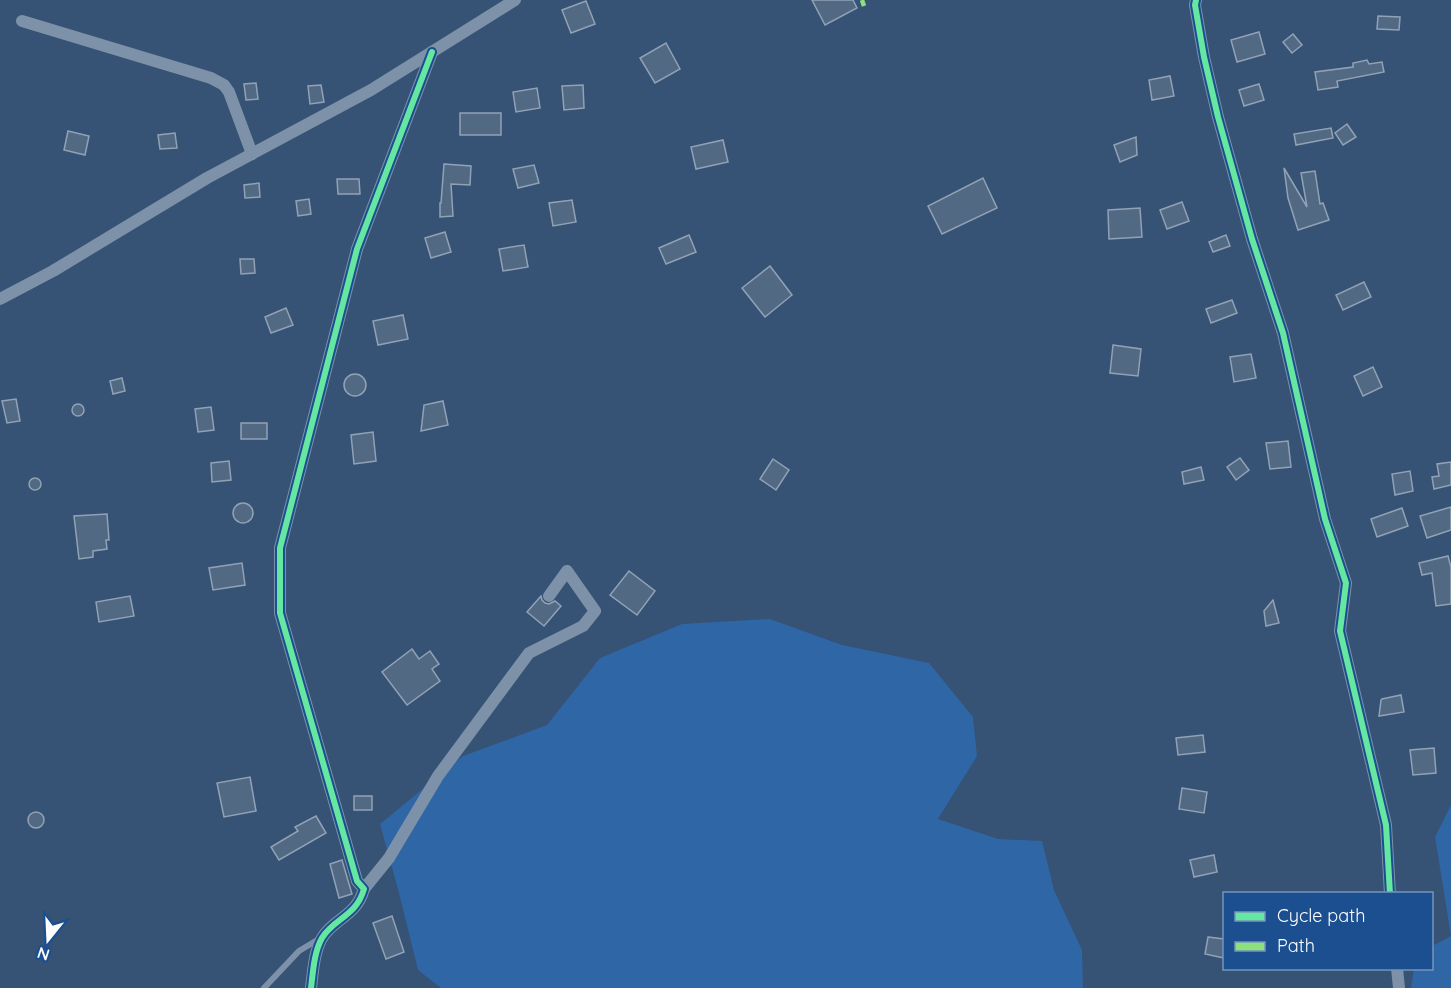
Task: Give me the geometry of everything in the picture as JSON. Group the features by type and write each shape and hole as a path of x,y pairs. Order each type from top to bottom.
{"street":[{"path":"0,299 53,271 207,178 371,90 515,0"},
{"path":"1196,0 1204,57 1218,117 1252,239 1283,333 1325,519 1346,583 1341,631 1386,825 1390,892"},
{"path":"22,21 211,78 224,85 229,92 252,153"},
{"path":"364,890 357,881 280,613 280,548 357,249 432,52"},
{"path":"311,988 315,956 322,937 349,914 361,900 364,890 388,858 438,776 529,653 583,626 595,610 567,571 549,596"},
{"path":"1397,970 1399,988"}],"lane":[{"path":"264,988 299,951 322,937"}],"shaded area":[{"path":"770,619 842,645 929,663 973,717 977,756 938,819 998,839 1042,841 1054,890 1082,950 1083,988 441,988 418,970 380,824 463,756 547,725 600,658 682,624"},
{"path":"1451,805 1451,936 1435,837"},
{"path":"1451,936 1451,988 1411,988 1414,970 1433,970 1433,945"}],"building":[{"path":"812,0 853,0 857,8 825,25"},
{"path":"586,1 595,24 571,33 562,10"},
{"path":"1378,16 1400,17 1399,30 1377,29"},
{"path":"1259,32 1265,54 1237,62 1231,40"},
{"path":"1293,34 1302,45 1292,53 1283,42"},
{"path":"666,43 680,69 655,83 640,58"},
{"path":"1367,60 1369,64 1382,62 1384,72 1337,81 1338,87 1318,90 1315,72 1353,67 1353,63"},
{"path":"1170,76 1174,96 1152,100 1149,80"},
{"path":"256,83 258,99 246,100 244,84"},
{"path":"1259,84 1264,100 1244,106 1239,90"},
{"path":"321,85 324,102 310,104 308,86"},
{"path":"583,85 584,108 564,110 562,86"},
{"path":"537,88 540,108 516,112 513,92"},
{"path":"460,113 501,113 501,135 460,135"},
{"path":"1347,124 1356,137 1343,145 1335,133"},
{"path":"1331,128 1333,138 1296,145 1294,134"},
{"path":"68,131 89,136 85,155 64,150"},
{"path":"175,133 177,148 160,149 158,135"},
{"path":"1136,137 1137,155 1120,162 1114,145"},
{"path":"723,140 728,162 696,169 691,147"},
{"path":"444,164 471,166 470,185 451,184 453,216 440,217 440,203"},
{"path":"534,165 539,183 518,188 513,169"},
{"path":"1284,168 1307,207 1301,173 1315,171 1320,204 1323,203 1329,220 1298,230 1288,198"},
{"path":"983,178 997,208 942,234 928,206"},
{"path":"337,179 359,179 360,194 338,194"},
{"path":"259,183 260,197 245,198 244,185"},
{"path":"309,199 311,214 298,216 296,201"},
{"path":"572,200 576,222 553,226 549,203"},
{"path":"1182,202 1189,221 1167,229 1160,210"},
{"path":"1140,208 1142,237 1109,239 1108,210"},
{"path":"445,232 451,252 431,258 425,238"},
{"path":"689,235 696,252 666,264 659,248"},
{"path":"1226,235 1230,246 1213,252 1209,242"},
{"path":"524,245 528,267 503,271 499,249"},
{"path":"240,259 254,259 255,273 241,274"},
{"path":"770,266 792,295 765,317 742,288"},
{"path":"1364,282 1371,297 1343,310 1336,295"},
{"path":"1232,300 1237,313 1211,323 1206,309"},
{"path":"286,308 293,325 271,333 265,317"},
{"path":"403,315 408,339 378,345 373,321"},
{"path":"1113,345 1141,349 1138,376 1110,373"},
{"path":"1251,354 1256,378 1234,382 1230,357"},
{"path":"1373,367 1382,387 1363,396 1354,376"},
{"path":"355,374 365,381 366,385 359,395 355,396 345,389 344,385 351,375"},
{"path":"122,378 125,391 113,394 110,381"},
{"path":"16,399 20,421 7,423 2,401"},
{"path":"443,401 448,425 421,431 424,405"},
{"path":"80,404 83,405 83,415 76,416 73,415 72,408 73,405"},
{"path":"211,407 214,430 198,432 195,409"},
{"path":"241,423 267,423 267,439 241,439"},
{"path":"373,432 376,461 354,464 351,435"},
{"path":"1288,441 1291,467 1270,469 1266,443"},
{"path":"1240,458 1249,470 1236,480 1227,467"},
{"path":"773,459 789,470 776,490 760,479"},
{"path":"229,461 231,480 212,482 211,463"},
{"path":"1451,462 1451,485 1434,489 1432,477 1439,476 1437,464"},
{"path":"1201,467 1204,480 1184,484 1182,472"},
{"path":"1410,471 1413,491 1395,495 1392,474"},
{"path":"37,478 41,484 37,490 33,490 29,482"},
{"path":"243,503 250,506 253,513 250,520 243,523 236,520 233,513 236,506"},
{"path":"1451,507 1451,530 1427,538 1420,516"},
{"path":"1402,508 1408,526 1377,537 1371,519"},
{"path":"107,514 109,540 106,540 107,549 93,551 93,557 79,559 74,516"},
{"path":"1448,556 1451,567 1451,604 1436,606 1432,573 1422,575 1419,563"},
{"path":"242,563 245,585 213,590 209,568"},
{"path":"629,571 655,591 637,615 610,595"},
{"path":"130,596 134,616 99,622 96,602"},
{"path":"541,596 545,603 555,601 561,606 544,626 527,612"},
{"path":"1273,600 1279,623 1266,626 1264,611"},
{"path":"412,649 419,659 430,651 439,664 432,669 440,681 407,705 382,672"},
{"path":"1401,695 1404,712 1379,716 1382,699"},
{"path":"1203,735 1205,752 1178,755 1176,738"},
{"path":"1434,748 1436,773 1413,775 1410,750"},
{"path":"250,777 256,811 224,817 217,783"},
{"path":"1182,788 1207,792 1204,813 1179,809"},
{"path":"354,796 372,796 372,810 354,810"},
{"path":"33,812 39,812 44,820 42,826 33,828 28,823 28,817"},
{"path":"316,816 326,833 279,860 271,847 298,831 295,827"},
{"path":"1214,855 1217,872 1194,877 1190,860"},
{"path":"342,860 352,894 339,898 330,864"},
{"path":"392,916 404,952 386,959 373,923"},
{"path":"1208,937 1223,939 1223,958 1205,954"}],"marked path":[{"path":"862,0 864,6"}],"cycle path":[{"path":"1196,0 1204,57 1218,117 1252,239 1283,333 1325,519 1346,583 1340,631 1386,825 1390,892"},
{"path":"311,988 316,956 322,938 332,926 356,906 364,889 357,881 280,613 280,548 357,249 432,52"}]}
